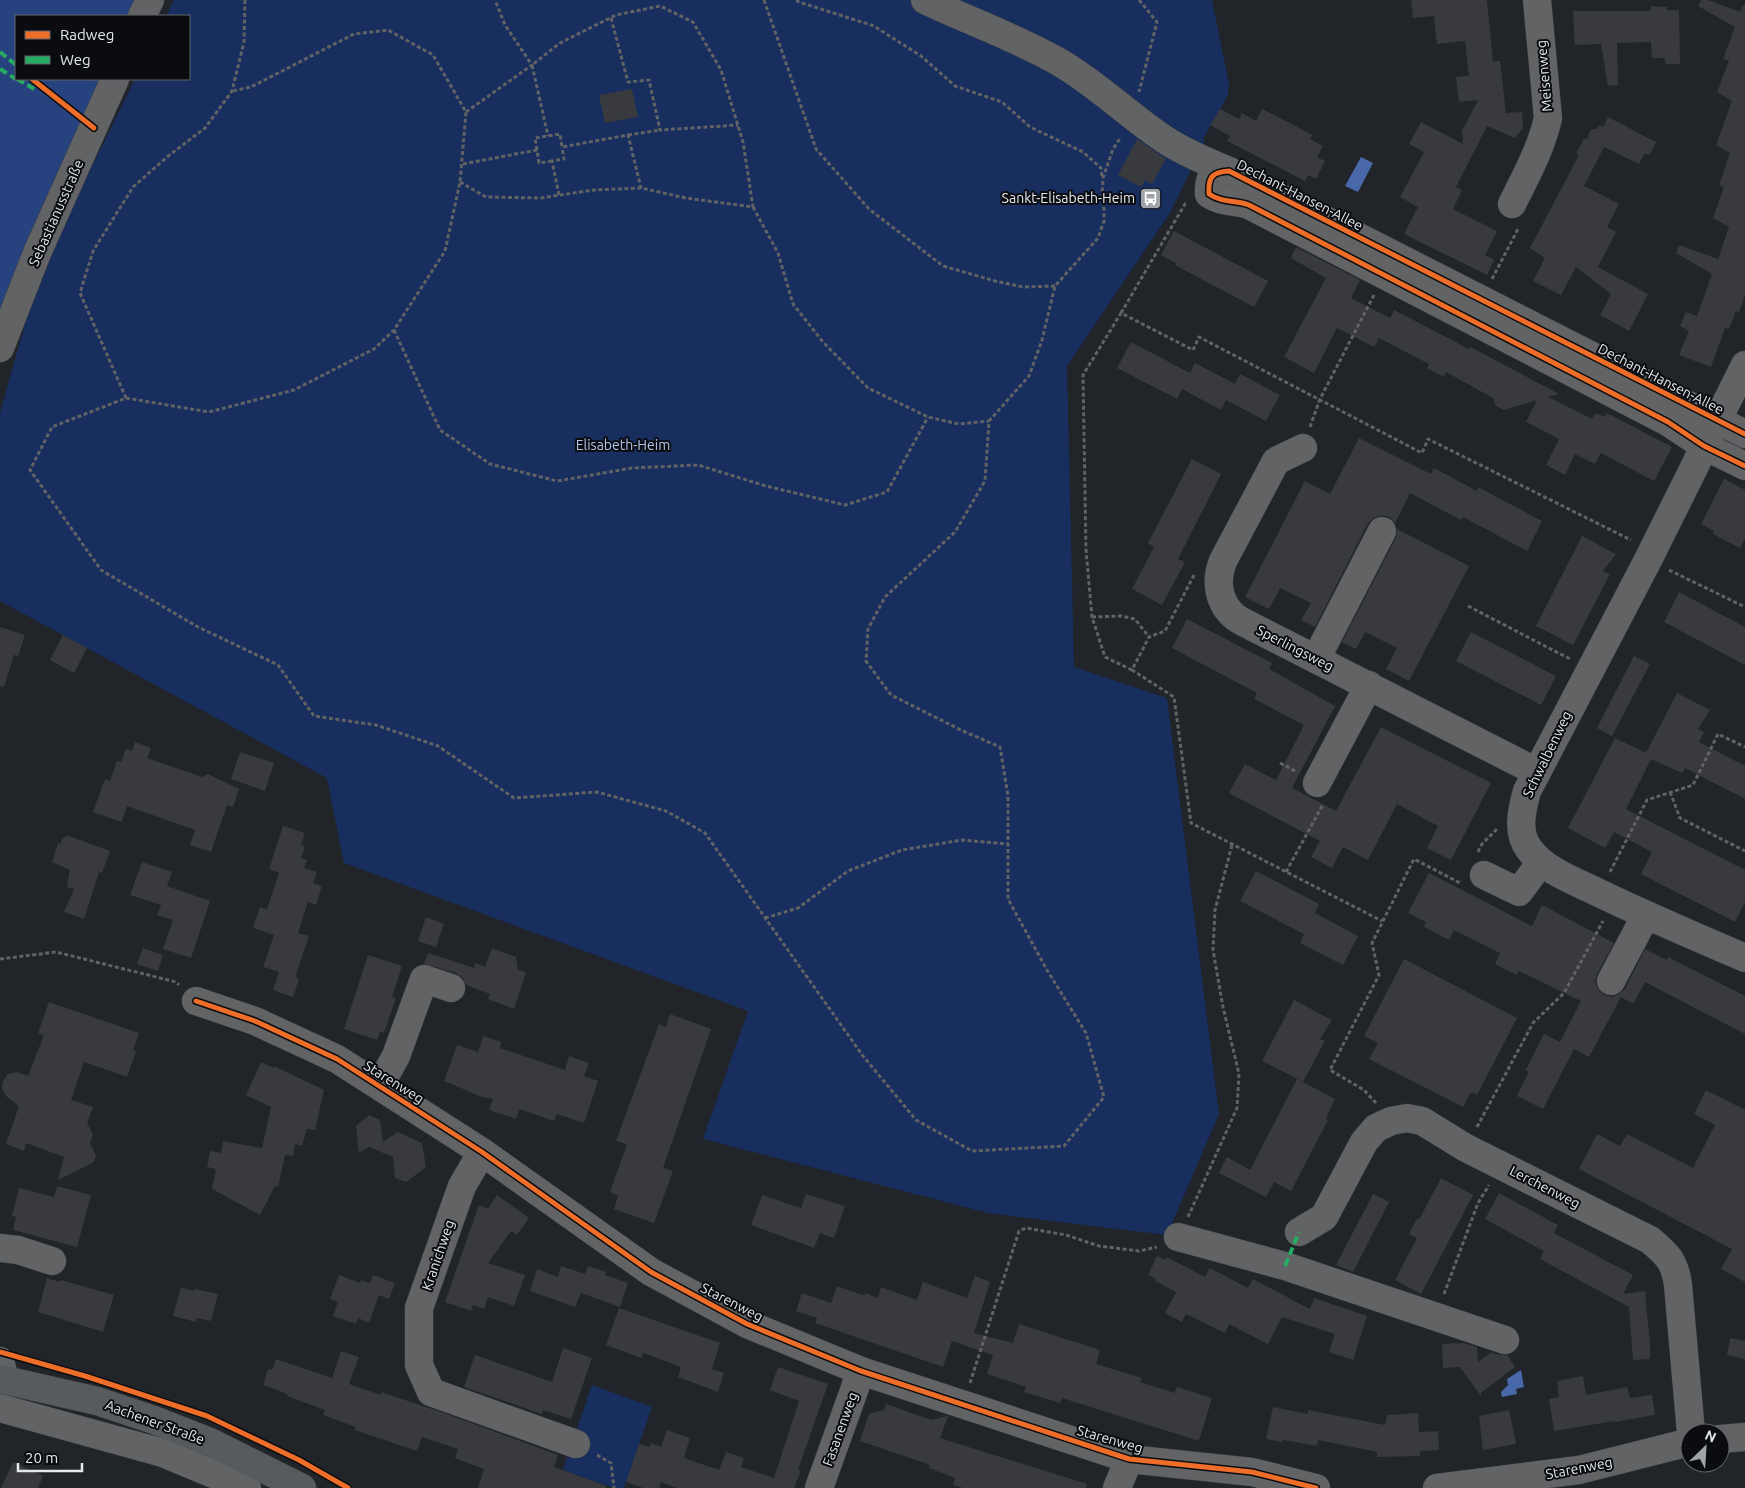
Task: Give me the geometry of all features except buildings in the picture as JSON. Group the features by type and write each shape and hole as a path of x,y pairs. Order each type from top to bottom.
{"main road":[{"name":"Aachener Straße","path":"2,1373 154,1420 210,1442 302,1488"}],"street":[{"path":"142,15 150,0"},
{"path":"925,0 1021,42 1060,63 1098,88 1165,140 1229,171"},
{"name":"Meisenweg","path":"1512,204 1536,156 1548,118 1537,0"},
{"name":"Sebastianusstraße","path":"0,348 37,253 115,80"},
{"name":"Dechant-Hansen-Allee","path":"1209,194 1208,185 1212,175 1229,171 1745,434"},
{"path":"1209,194 1217,200 1250,205 1668,422 1704,446 1745,466"},
{"name":"Schwalbenweg","path":"1745,366 1650,556 1527,790 1521,811 1522,834 1528,848 1541,862 1562,875 1646,915 1745,958"},
{"name":"Sperlingsweg","path":"1303,448 1276,461 1223,561 1219,571 1218,586 1222,598 1235,617 1537,772"},
{"path":"1316,659 1382,531"},
{"path":"1317,783 1369,685"},
{"path":"1474,870 1519,892 1541,862"},
{"path":"1611,981 1646,915"},
{"path":"380,1085 396,1056 424,979 451,988"},
{"name":"Starenweg","path":"196,1001 255,1021 337,1059 482,1152 651,1272 747,1324 861,1370 1129,1459 1252,1472 1316,1488"},
{"name":"Lerchenweg","path":"1391,1121 1407,1118 1422,1121 1466,1148 1650,1240 1671,1259 1676,1270 1678,1285 1689,1423"},
{"path":"1299,1232 1324,1217 1364,1142 1376,1128 1391,1121"},
{"name":"Kranichweg","path":"482,1152 462,1186 419,1308 419,1364 431,1392 576,1444"},
{"path":"1178,1237 1285,1266 1505,1340"},
{"path":"0,1248 18,1250 52,1261"},
{"name":"Fasanenweg","path":"819,1488 861,1370"},
{"name":"Aachener Straße","path":"0,1408 163,1453 247,1488"},
{"path":"1730,1438 1745,1437"},
{"name":"Starenweg","path":"1437,1488 1581,1479 1680,1445"},
{"path":"1117,1488 1129,1459"}],"path":[{"path":"126,398 80,293 93,251 133,187 166,157 204,128 232,91 244,42 245,0"},
{"path":"495,0 505,25 532,65 548,136"},
{"path":"764,0 816,149 869,209 943,266 1023,287 1056,286"},
{"path":"232,91 251,87 354,34 388,30 433,55 466,112 460,182 445,251 394,330 374,348 294,390 209,412 126,398 52,427 30,470 101,570 198,627 278,665 314,716 376,726 438,746 514,798 597,792 666,812 705,834 863,1056 916,1120 972,1151 1064,1146 1104,1097 1086,1033 1046,970 1008,899 1008,796 1000,747 891,695 866,661 868,630 885,597 956,532 985,481 989,421 1029,376 1042,340 1056,286 1098,238 1104,221 1101,168 1082,152 1030,126 1002,102 956,86 921,56 874,26 796,0"},
{"path":"1103,178 1113,149 1133,116 1157,22 1139,0"},
{"path":"466,112 560,43 616,15 660,6 693,22 721,70 743,142 753,207 778,253 793,304 823,342 868,388 928,417 959,424 989,421"},
{"path":"611,18 628,82 649,80 660,130"},
{"path":"562,147 660,130 738,125"},
{"path":"560,134 562,147 564,159 539,163 535,138 560,134"},
{"path":"628,136 641,188"},
{"path":"462,164 537,150"},
{"path":"552,161 559,195"},
{"path":"460,182 486,197 541,198 593,190 641,188 686,198 753,207"},
{"path":"1209,194 1185,204 1083,375 1086,550 1092,617 1105,657 1132,670 1174,697 1191,823 1382,921"},
{"path":"1481,300 1518,230 1512,204"},
{"path":"1303,448 1320,399 1385,275"},
{"path":"1121,313 1193,350 1199,337 1422,453 1428,439 1745,607"},
{"path":"394,330 440,430 490,464 557,482 632,468 698,465 766,486 844,505 887,492 928,417"},
{"path":"1132,670 1150,637 1165,631 1197,569"},
{"path":"1468,606 1590,669"},
{"path":"1092,617 1121,616 1135,619 1150,637"},
{"path":"1466,1148 1533,1023 1564,993 1647,800 1693,785 1718,734 1745,747"},
{"path":"1280,763 1330,790 1286,872"},
{"path":"1670,792 1680,818 1745,851"},
{"path":"1391,1121 1364,1090 1330,1070 1379,975 1372,943 1414,859 1460,883 1474,870 1482,844 1502,824"},
{"path":"765,918 798,908 848,872 902,850 962,840 1008,844"},
{"path":"970,1380 1019,1232 1026,1228 1066,1235 1099,1246 1139,1251 1164,1245 1178,1237 1196,1201 1237,1108 1239,1074 1223,1007 1213,950 1215,910 1232,845"},
{"path":"0,959 56,952 176,982 196,1001"},
{"path":"1436,1317 1478,1203 1501,1165"},
{"path":"576,1444 611,1463 614,1488"}],"green space":[{"name":"Elisabeth-Heim","path":"174,0 1212,0 1229,84 1228,95 1203,139 1205,141 1170,213 1067,366 1074,667 1167,698 1219,1114 1167,1235 988,1213 703,1139 748,1011 344,863 327,778 0,601 0,413 39,274 135,80 190,80 190,15 166,15"},
{"path":"592,1385 652,1407 624,1488 614,1488 563,1470"}],"shaded area":[{"path":"0,0 147,0 140,15 15,15 15,80 114,80 0,344"},
{"path":"1361,157 1373,163 1358,192 1345,186"},
{"path":"1521,1370 1524,1387 1516,1389 1517,1394 1502,1397 1501,1392 1508,1385 1507,1379"}],"marked path":[{"path":"0,52 15,64"},
{"path":"0,69 15,78"},
{"path":"19,80 36,90"},
{"path":"1285,1266 1299,1232"}],"cycle path":[{"path":"33,80 94,128"},
{"path":"1745,434 1229,171 1215,174 1210,180 1209,194 1214,197 1249,205 1668,422 1704,446 1745,466"},
{"path":"196,1001 255,1021 337,1059 482,1152 651,1272 747,1324 861,1371 1129,1459 1252,1472 1316,1488"},
{"path":"0,1352 85,1376 207,1416 299,1460 348,1488"}],"place":[{"name":"Sankt-Elisabeth-Heim","path":"1151,198"}]}
